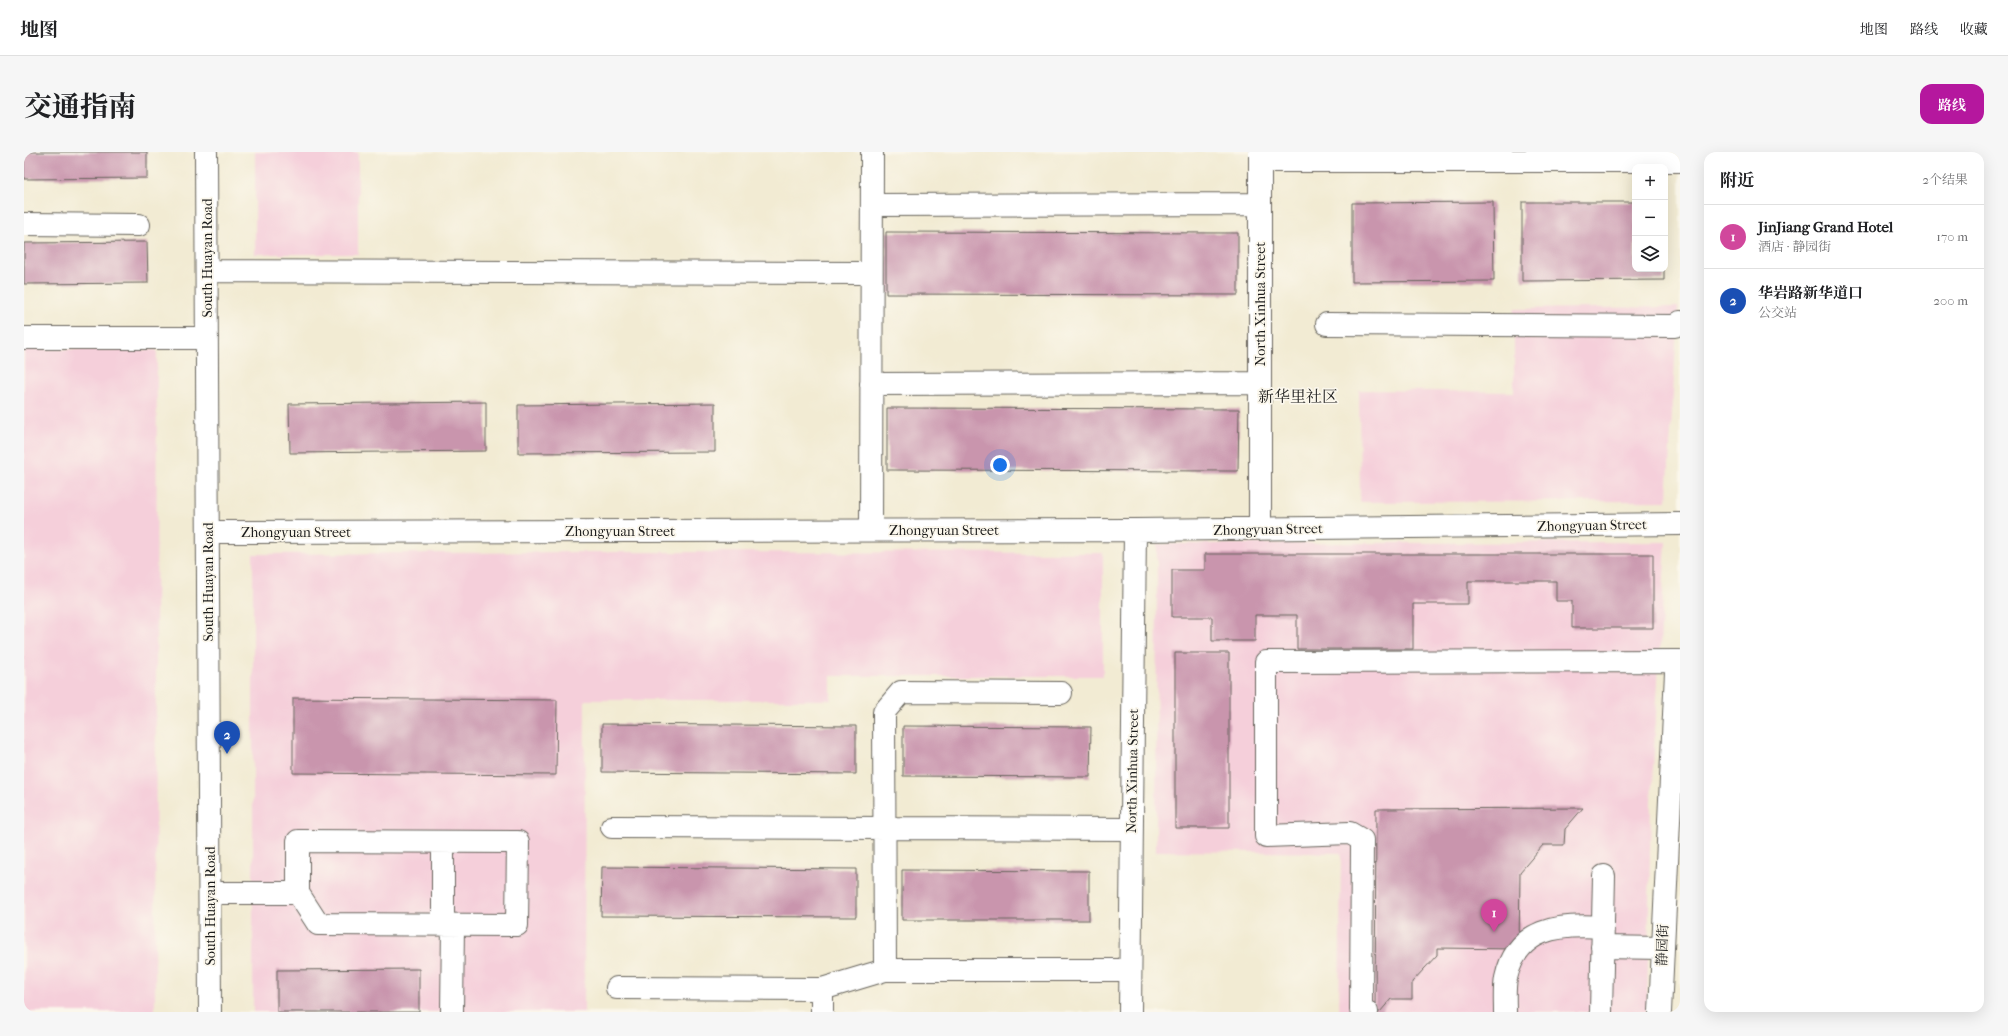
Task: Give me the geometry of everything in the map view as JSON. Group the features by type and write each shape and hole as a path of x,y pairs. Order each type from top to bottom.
{"street":[{"name":"South Huayan Road","path":"206,152 210,1012"},
{"path":"871,530 872,152"},
{"path":"1260,156 1680,161"},
{"name":"North Xinhua Street","path":"1260,156 1260,529"},
{"path":"872,205 1260,204"},
{"path":"24,224 139,225"},
{"path":"207,271 872,273"},
{"path":"1327,324 1674,326 1680,322"},
{"path":"24,338 207,338"},
{"path":"871,384 1260,383"},
{"name":"Zhongyuan Street","path":"208,532 1135,530 1680,524"},
{"name":"North Xinhua Street","path":"1130,1012 1135,530"},
{"path":"1367,1012 1361,1010 1362,840 1350,832 1266,836 1266,662 1680,662"},
{"name":"静园街","path":"1660,1012 1661,948 1676,672 1680,662"},
{"path":"885,970 883,828 884,712 901,692 1061,694"},
{"path":"612,827 1131,828"},
{"path":"298,841 443,842 518,842 517,925 318,924 298,893 298,841"},
{"path":"443,842 452,1012"},
{"path":"1601,1012 1604,876"},
{"path":"210,893 298,893"},
{"path":"1505,1012 1506,980 1510,963 1520,946 1534,936 1553,928 1576,925 1602,937 1661,948"},
{"path":"617,988 822,989 885,970 1130,970"},
{"path":"822,989 822,1012"}],"shaded area":[{"path":"255,152 358,152 358,254 255,254"},
{"path":"1678,307 1667,501 1360,502 1359,390 1514,392 1514,309"},
{"path":"24,349 157,350 155,1012 24,1012"},
{"path":"1666,542 1651,802 1647,1012 1339,1012 1341,853 1156,851 1157,544"},
{"path":"585,552 1103,553 1103,676 831,676 831,700 585,700 584,1012 253,1012 253,554"}],"building":[{"path":"24,152 147,152 147,178 24,179"},
{"path":"1493,202 1494,281 1352,282 1352,203"},
{"path":"1522,202 1632,202 1632,272 1664,272 1664,280 1522,281"},
{"path":"886,232 1238,233 1238,295 886,294"},
{"path":"147,242 148,283 24,284 24,243"},
{"path":"486,402 486,451 290,453 289,404"},
{"path":"715,403 715,452 518,453 518,405"},
{"path":"887,408 1239,409 1238,471 887,470"},
{"path":"1205,554 1653,554 1653,628 1572,628 1572,601 1556,601 1556,581 1468,581 1468,604 1413,604 1413,649 1297,649 1297,615 1255,615 1255,641 1212,641 1212,617 1172,617 1172,570 1205,570"},
{"path":"1175,653 1229,653 1229,828 1175,828"},
{"path":"293,698 557,700 556,775 293,773"},
{"path":"602,724 856,726 856,774 602,772"},
{"path":"903,726 1091,727 1090,777 903,776"},
{"path":"1583,808 1565,829 1564,845 1543,845 1520,872 1519,949 1437,948 1437,955 1412,982 1412,999 1391,999 1380,1012 1375,1012 1376,809"},
{"path":"602,867 856,869 856,917 601,916"},
{"path":"902,870 1089,871 1089,920 902,920"},
{"path":"419,969 419,1012 277,1012 277,970"}],"place":[{"name":"华岩路新华道口","path":"227,754"},
{"name":"JinJiang Grand Hotel","path":"1494,932"}],"district":[{"name":"新华里社区","path":"1298,396"}]}
